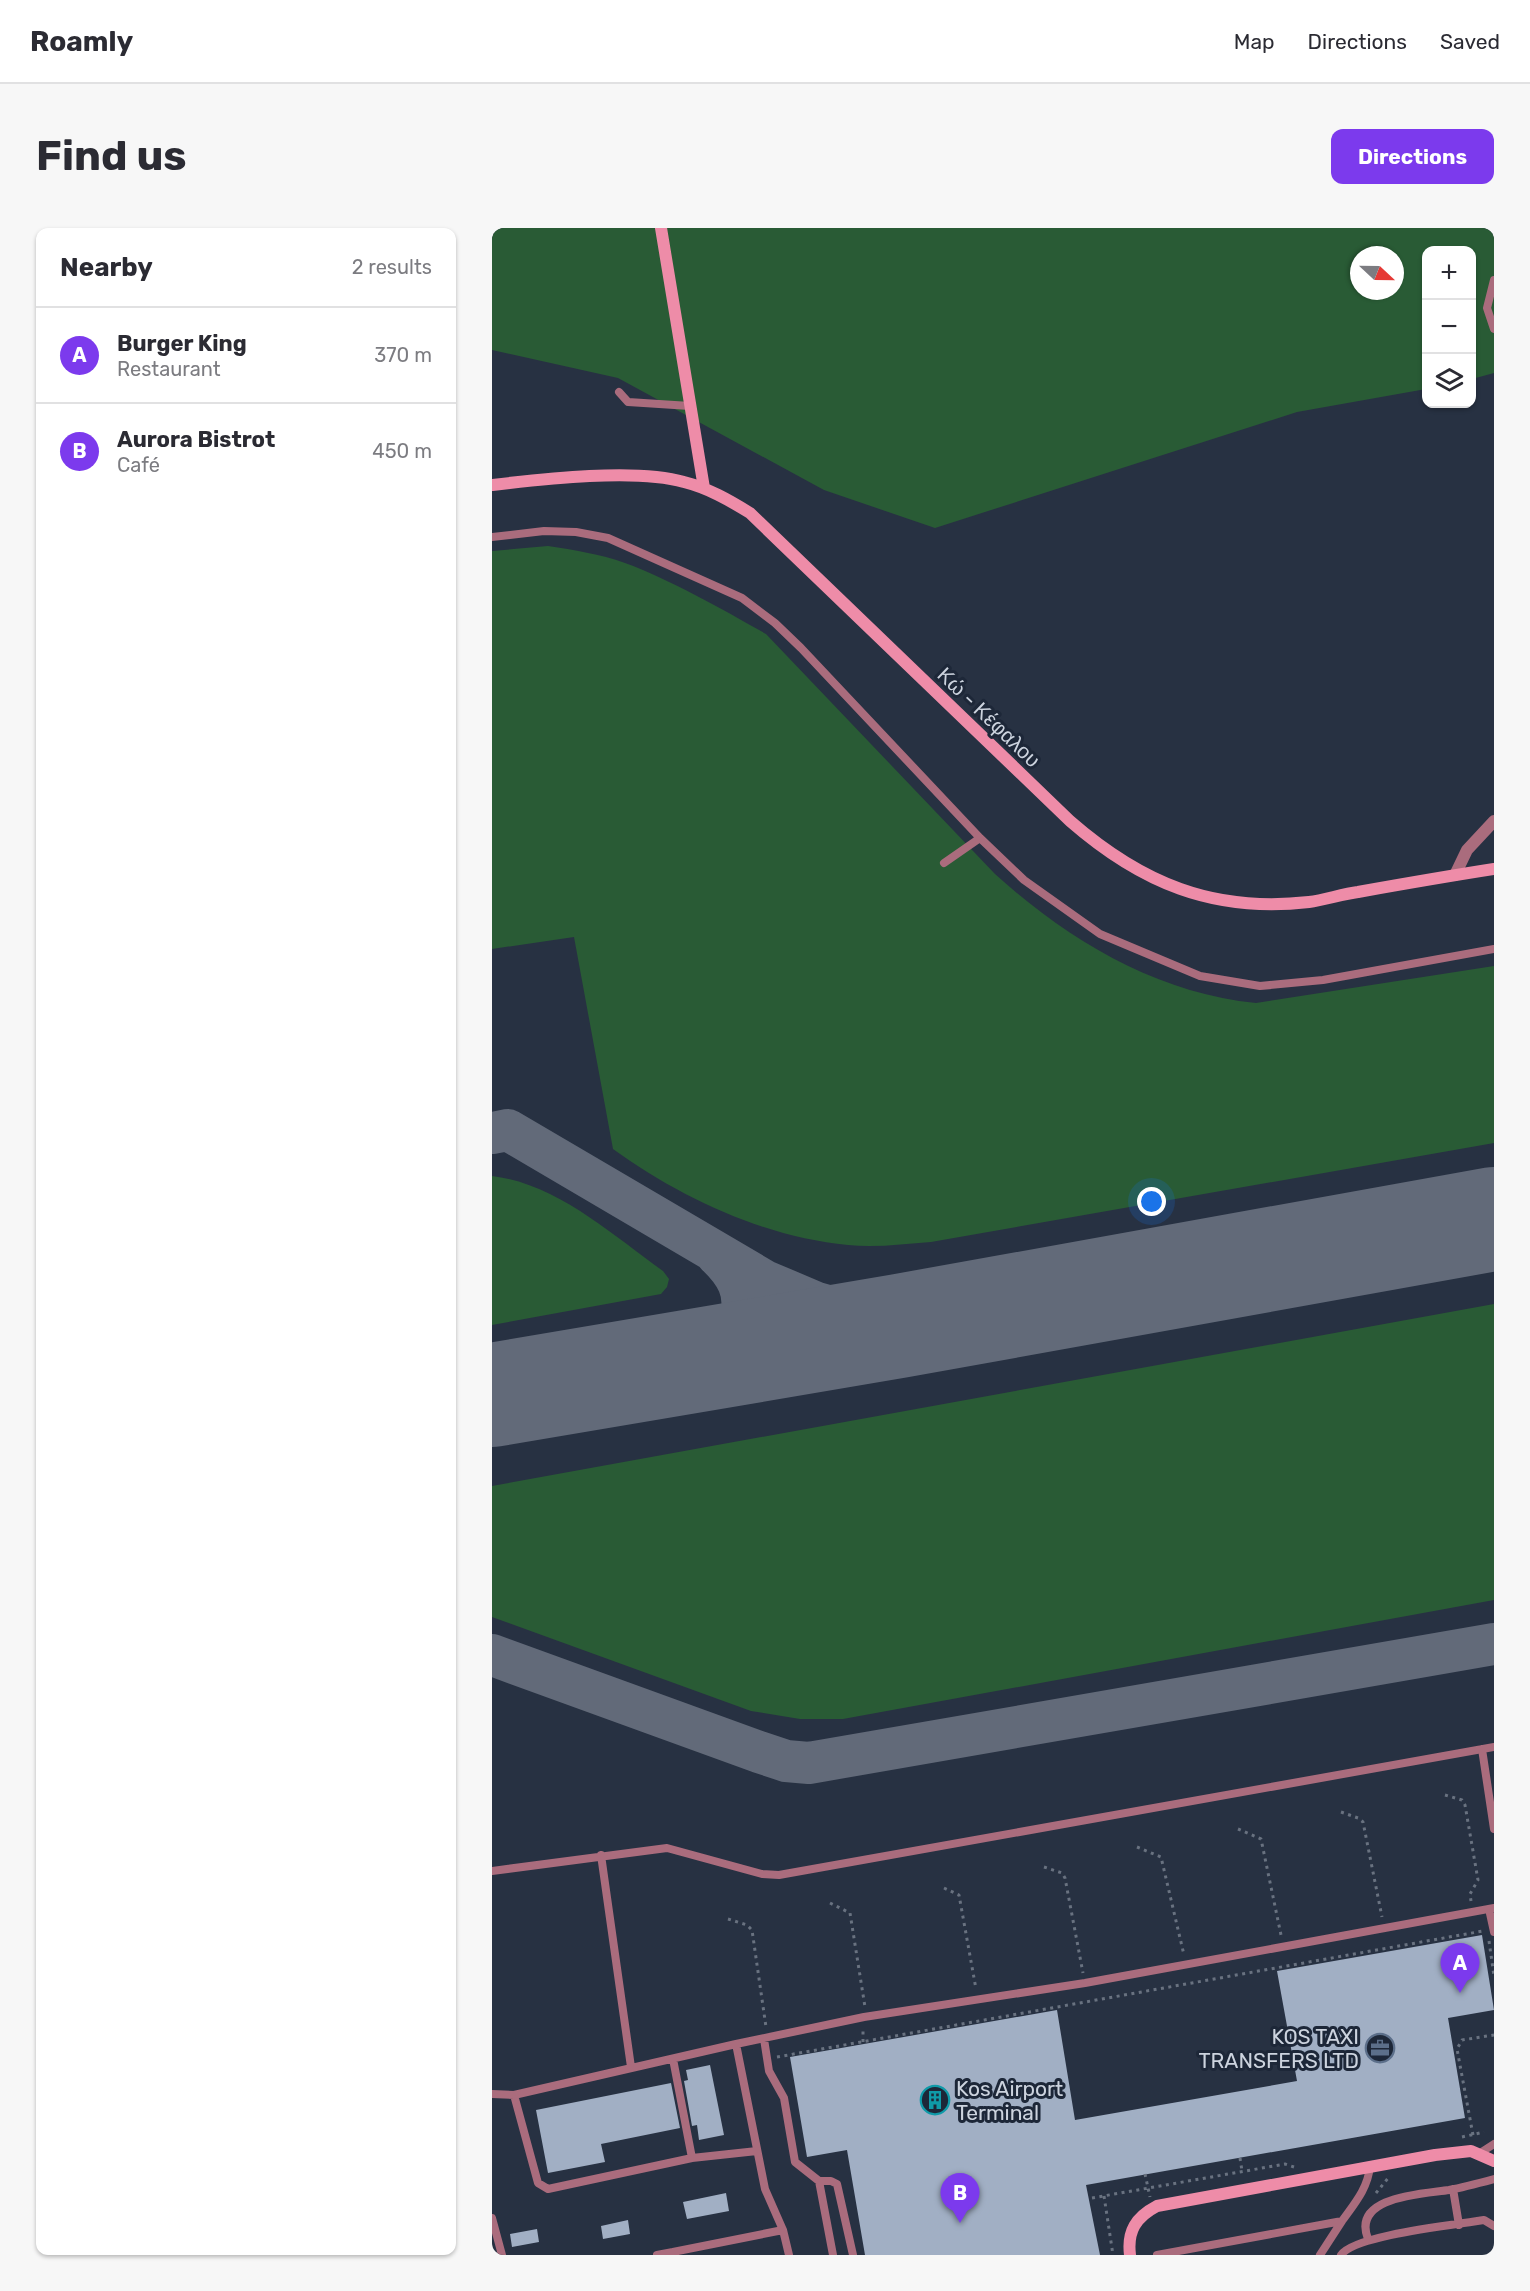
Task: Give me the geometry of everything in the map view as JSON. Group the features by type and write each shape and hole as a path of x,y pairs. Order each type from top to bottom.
{"main road":[{"path":"661,228 704,488"},
{"name":"Κώ - Κέφαλου","path":"492,485 641,476 675,480 704,488 750,513 1101,849 1130,868 1160,882 1204,897 1243,904 1273,905 1311,902 1494,869"},
{"path":"1130,2255 1129,2234 1135,2222 1145,2212 1157,2206 1435,2155 1471,2151 1480,2152 1494,2161"}],"street":[{"path":"1455,875 1467,850 1494,821"}],"lane":[{"path":"1494,280 1487,308 1494,329"},
{"path":"618,392 628,402 690,406"},
{"path":"492,537 544,531 576,532 608,538 742,598 775,623 801,648 980,838 1024,880 1101,934 1200,976 1231,983 1260,986 1323,980 1494,949"},
{"path":"944,863 980,838"},
{"path":"492,1871 667,1848 762,1874 779,1875 1494,1747"},
{"path":"1482,1749 1494,1829"},
{"path":"601,1855 631,2067"},
{"path":"492,2094 514,2095 631,2067 864,2018 1085,1983 1492,1908 1494,1932"},
{"path":"766,2038 769,2071 784,2098 795,2162 819,2181 831,2181 837,2184 853,2255"},
{"path":"736,2044 765,2189 783,2230 789,2255"},
{"path":"673,2059 692,2158"},
{"path":"514,2095 538,2183 542,2188 548,2189 692,2158 757,2151"},
{"path":"1480,2152 1494,2144"},
{"path":"1320,2255 1364,2190 1369,2180 1370,2166"},
{"path":"1368,2240 1364,2230 1366,2222 1379,2205 1389,2200 1494,2179"},
{"path":"819,2181 833,2255"},
{"path":"1453,2189 1459,2224"},
{"path":"492,2218 502,2255"},
{"path":"1341,2255 1348,2247 1368,2240 1484,2220 1494,2226"},
{"path":"1157,2255 1342,2221"},
{"path":"657,2255 783,2230"}],"path":[{"path":"1445,1795 1462,1800 1465,1804 1478,1880 1470,1894 1476,1933"},
{"path":"1341,1812 1363,1822 1388,1948"},
{"path":"1238,1829 1261,1839 1287,1966"},
{"path":"1137,1847 1161,1857 1190,1983"},
{"path":"1044,1867 1062,1873 1065,1878 1089,2001"},
{"path":"944,1888 959,1895 982,2020"},
{"path":"830,1902 850,1913 865,2007 863,2042"},
{"path":"728,1919 747,1925 752,1930 766,2038"},
{"path":"767,2059 1487,1931 1494,1976"},
{"path":"1473,2135 1457,2049 1462,2040 1494,2035"},
{"path":"1455,2139 1484,2132"},
{"path":"1240,2158 1242,2171"},
{"path":"1092,2198 1285,2164 1300,2167"},
{"path":"1104,2196 1113,2255"}],"green space":[{"path":"492,228 1494,228 1494,373 1476,378 1476,246 1422,246 1422,390 1297,412 935,528 824,490 618,378 492,350"},
{"path":"548,546 606,557 660,577 766,634 995,874 1053,921 1115,960 1183,988 1256,1003 1494,966 1494,1143 931,1242 879,1246 848,1245 785,1234 695,1199 639,1167 613,1149 574,937 492,949 492,551"},
{"path":"492,1176 539,1189 582,1213 663,1271 669,1279 667,1287 661,1294 492,1325"},
{"path":"1494,1304 1494,1600 843,1719 800,1719 751,1711 492,1617 492,1486"}],"building":[{"name":"Kos Airport Terminal","path":"1482,1935 1494,2010 1448,2018 1465,2118 1086,2185 1100,2255 865,2255 847,2150 807,2157 790,2057 1057,2010 1075,2120 1297,2081 1277,1971"},
{"path":"710,2065 724,2135 699,2140 697,2125 692,2126 684,2081 688,2080 686,2070"},
{"path":"671,2083 680,2128 601,2144 605,2162 548,2173 536,2110"},
{"path":"726,2193 729,2211 687,2219 683,2202"},
{"path":"628,2220 630,2234 603,2239 601,2226"},
{"path":"537,2229 539,2242 512,2247 510,2234"}],"taxiway":[{"path":"492,1133 508,1130 765,1281 817,1303 899,1326"},
{"path":"697,1360 726,1346 735,1332 742,1310 738,1284 729,1268 716,1254"},
{"path":"492,1655 759,1752 786,1761 809,1763 1494,1644"}],"runway":[{"path":"492,1395 899,1326 1494,1219"}],"place":[{"name":"Burger King","path":"1460,1993"},
{"name":"KOS TAXI TRANSFERS LTD","path":"1380,2048"},
{"name":"Kos Airport Terminal","path":"935,2100"},
{"name":"Aurora Bistrot","path":"960,2223"}]}
